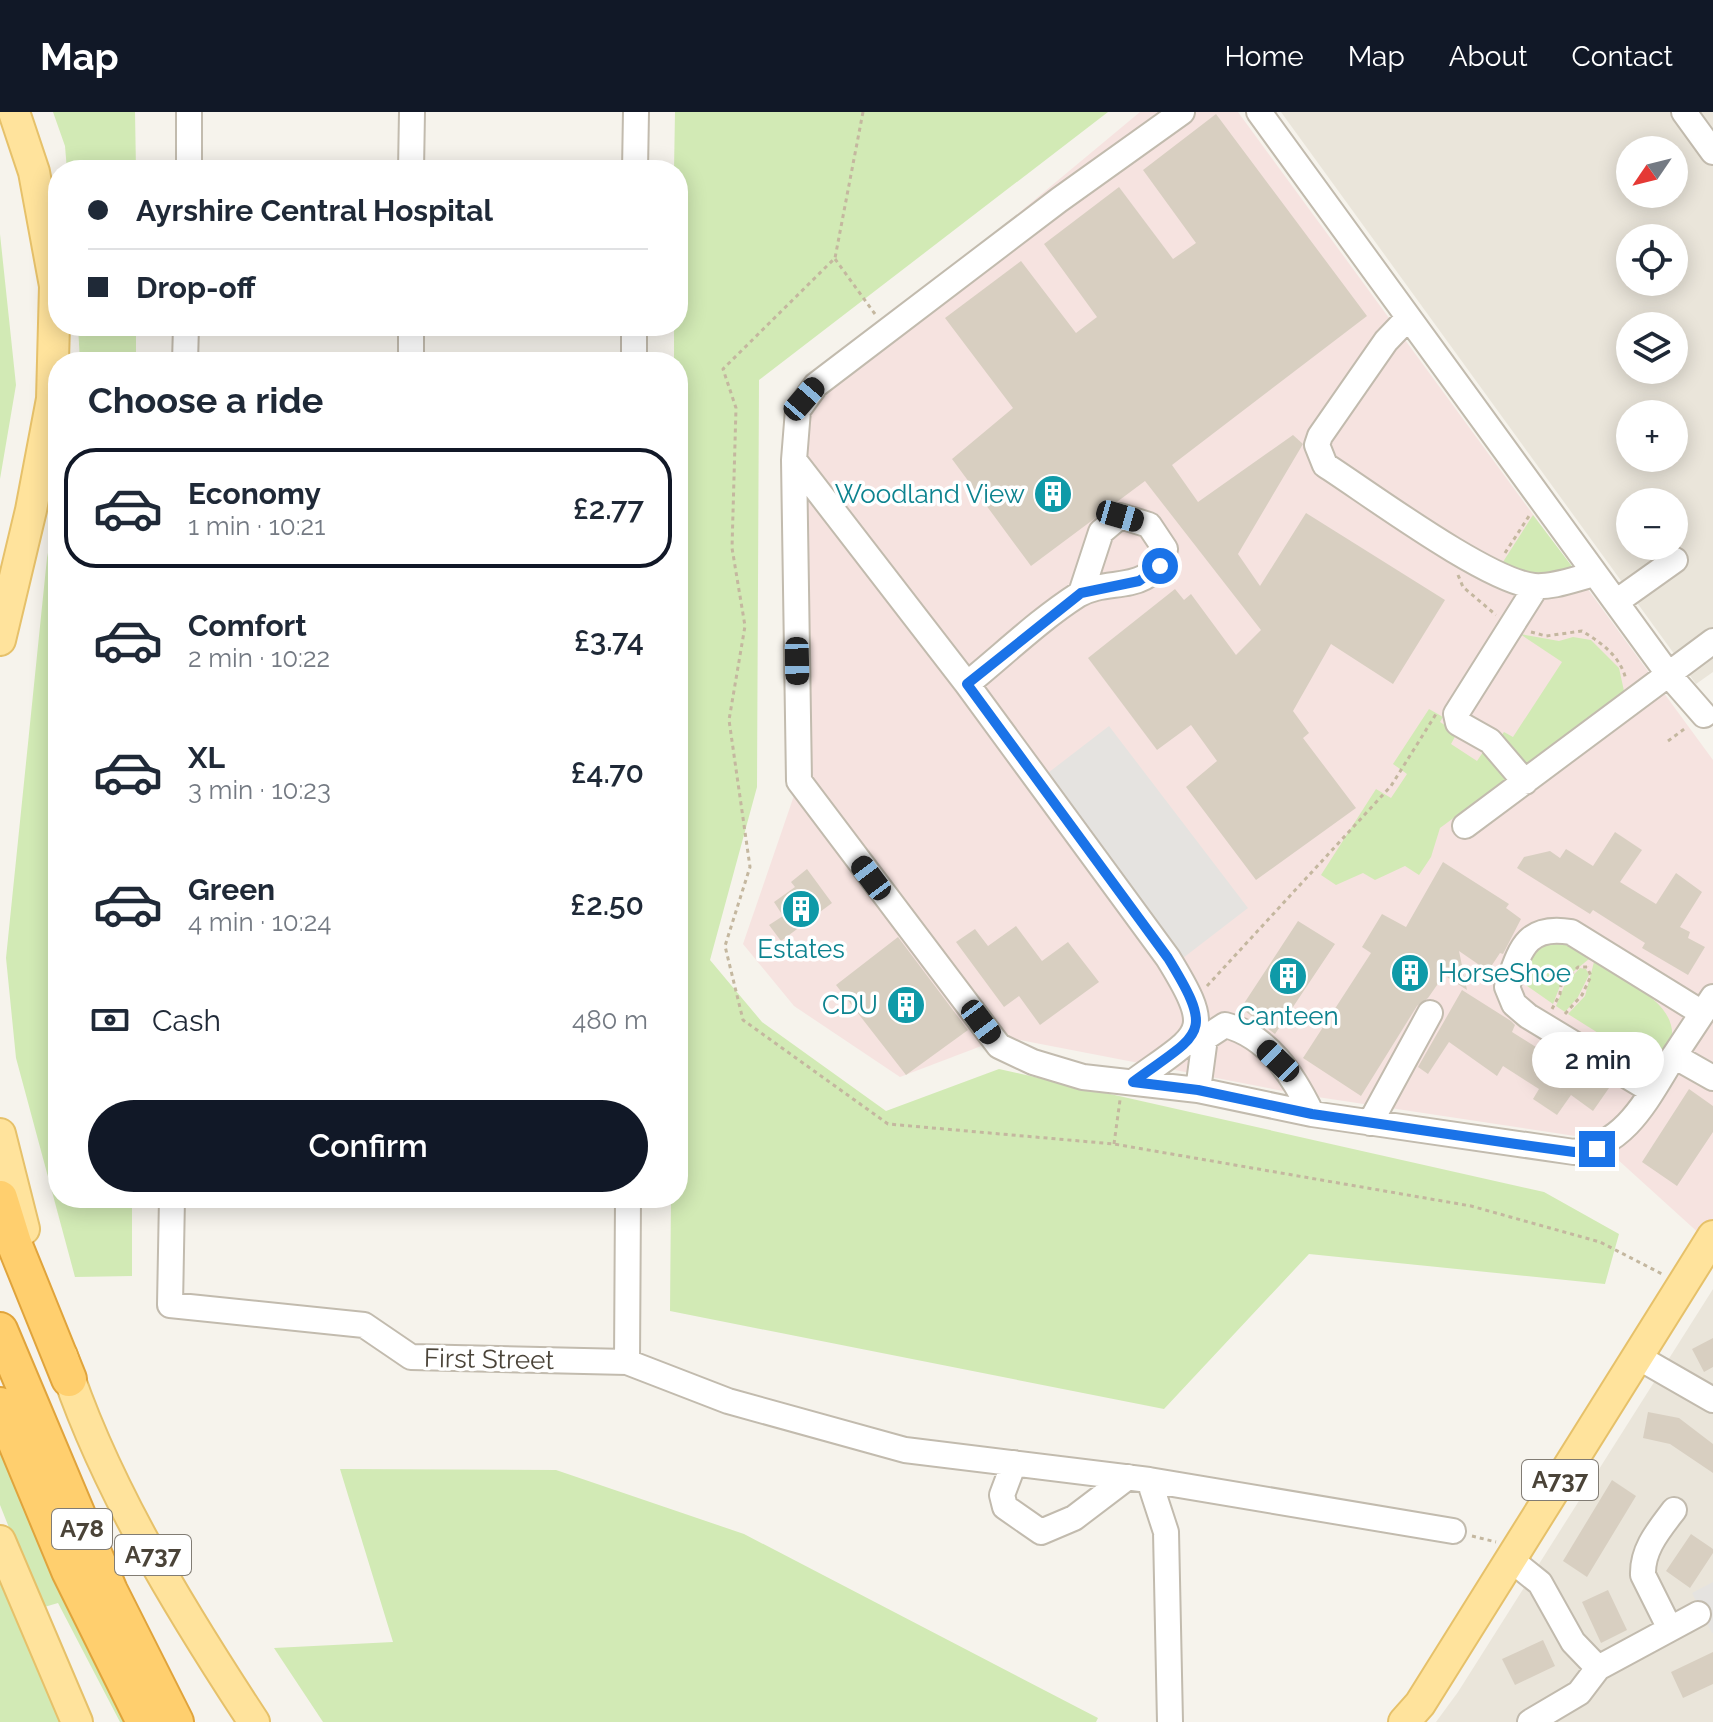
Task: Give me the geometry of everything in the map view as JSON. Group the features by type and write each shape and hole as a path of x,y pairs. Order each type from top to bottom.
{"highway":[{"path":"0,1198 14,1243 69,1379"},
{"name":"A78","path":"0,1330 110,1591 176,1722"},
{"name":"A78","path":"0,1405 69,1571 144,1722"}],"main road":[{"path":"14,112 34,172 48,248"},
{"path":"0,640 31,510 48,420"},
{"path":"0,1134 34,1265 69,1379"},
{"name":"A737","path":"1404,1722 1420,1704 1713,1236"},
{"name":"A737","path":"69,1379 116,1484 169,1584 254,1722"},
{"path":"0,1541 77,1722"}],"street":[{"path":"189,112 189,160"},
{"path":"411,160 412,112"},
{"path":"635,160 636,112"},
{"path":"1182,112 887,330 816,385 804,399 795,426 794,460 799,781 999,1046 1033,1062 1083,1077 1198,1090 1370,1123 1574,1152 1597,1149 1617,1136 1652,1091 1708,1005 1571,932 1554,929 1534,935 1520,951 1507,987 1514,1004 1528,1016 1652,1091"},
{"path":"1259,112 1669,675 1704,715"},
{"path":"1684,112 1713,152"},
{"path":"1407,319 1386,341 1329,422 1317,445 1325,465 1494,571 1536,587 1595,574"},
{"path":"794,460 967,684 1168,958 1194,1001 1198,1020 1190,1040 1128,1081"},
{"path":"795,510 833,510"},
{"path":"1616,602 1675,560"},
{"path":"1525,782 1490,741 1458,723 1456,714 1536,587"},
{"path":"967,684 1081,593"},
{"path":"1465,826 1713,641"},
{"path":"1370,1123 1430,1013"},
{"path":"1198,1090 1205,1038 1225,1025 1248,1031 1293,1076 1312,1114"},
{"path":"1674,1056 1713,1078"},
{"name":"First Street","path":"172,1208 170,1305 364,1325 411,1357 627,1362 728,1401 905,1450 1139,1478 1453,1531"},
{"path":"627,1362 628,1208"},
{"path":"1638,1357 1713,1400"},
{"path":"1014,1463 1002,1495 1005,1507 1041,1532 1074,1518 1139,1478 1166,1532 1170,1722"},
{"path":"1670,1629 1643,1575 1643,1565 1649,1544 1674,1510"},
{"path":"1514,1553 1540,1583 1573,1642 1598,1668"},
{"path":"1530,1722 1579,1693 1598,1668 1698,1614"}],"path":[{"path":"863,112 835,258 723,369 736,408 732,548 745,626 729,720 750,867 725,946 743,1020 888,1124 1114,1144 1471,1206 1600,1242 1683,1285"},
{"path":"835,258 887,330"},
{"path":"1494,571 1530,514 1543,503"},
{"path":"1445,542 1463,587 1508,631 1546,636 1582,631 1600,642 1623,665 1631,703"},
{"path":"1194,1001 1391,786 1441,706"},
{"path":"1552,1009 1561,985 1578,967 1587,967 1591,976 1582,995 1564,1017"},
{"path":"1114,1144 1128,1081"},
{"path":"1453,1531 1514,1553"}],"shaded area":[{"path":"1140,112 1238,112 1713,760 1713,1246 1595,1139 1304,1095 1005,1037 900,1077 794,1006 743,944 799,781 799,396"},
{"path":"1281,112 1713,112 1713,672 1696,684"},
{"path":"1109,726 1248,908 1183,958 1044,776"},
{"path":"1713,1289 1713,1722 1436,1722 1458,1692"},
{"path":"1713,1582 1713,1633 1712,1633 1692,1593"}],"green space":[{"path":"53,112 135,112 136,160 66,160 65,146"},
{"path":"675,112 1108,112 759,380 757,787 710,960 762,1022 886,1111 999,1069 1544,1192 1619,1234 1605,1284 1309,1254 1164,1409 670,1311 671,1208 688,1208 688,352 674,352 674,336 688,336 688,160 674,160"},
{"path":"0,234 16,385 0,479"},
{"path":"79,336 136,336 136,352 79,352"},
{"path":"1533,515 1577,573 1541,576 1501,565"},
{"path":"48,553 48,1177 16,1058 6,958"},
{"path":"1520,634 1559,641 1573,637 1591,640 1619,668 1624,691 1521,770 1498,740 1504,732 1513,737 1562,662"},
{"path":"1429,709 1443,717 1440,722 1457,733 1451,744 1477,761 1485,749 1506,773 1506,779 1440,828 1431,857 1419,875 1405,866 1375,880 1363,873 1336,885 1321,875 1376,789 1391,798 1407,774 1393,764"},
{"path":"1558,940 1589,959 1562,981 1553,1004 1517,979 1538,948"},
{"path":"1594,962 1645,992 1665,1013 1671,1025 1672,1038 1667,1051 1658,1060 1649,1065 1568,1014 1585,996"},
{"path":"1580,968 1586,969 1589,975 1578,997 1565,1012 1556,1006 1565,984"},
{"path":"56,1208 132,1208 132,1276 75,1277"},
{"path":"0,1445 131,1722 120,1722 58,1603 41,1608 0,1505"},
{"path":"340,1469 556,1470 744,1534 1098,1718 1096,1722 323,1722 274,1648 393,1642"},
{"path":"0,1583 62,1722 0,1722"}],"building":[{"name":"Woodland View","path":"1216,114 1367,316 1172,465 1198,502 1293,435 1303,444 1238,554 1260,586 1306,513 1445,600 1393,684 1331,644 1293,711 1309,733 1303,738 1356,808 1256,880 1186,787 1217,761 1191,725 1157,750 1088,658 1175,589 1184,600 1191,594 1236,655 1261,630 1145,481 1031,566 952,459 1013,408 945,318 1021,261 1076,333 1097,317 1044,244 1119,187 1173,259 1196,243 1143,170"},
{"path":"1615,832 1642,850 1620,882 1656,904 1676,873 1702,892 1680,927 1690,932 1688,938 1705,947 1688,975 1642,948 1645,943 1593,910 1590,914 1517,868 1524,857 1550,851 1560,858 1566,849 1593,866"},
{"path":"1443,862 1509,904 1506,908 1521,919 1503,954 1500,953 1488,971 1459,951 1467,990 1444,975 1428,998 1417,1006 1361,1096 1303,1058 1371,953 1362,947 1382,914 1406,927"},
{"name":"Estates","path":"807,869 832,903 781,941 769,925 783,916 774,902 795,887 791,882"},
{"name":"Canteen","path":"1298,921 1335,944 1275,1034 1241,1008"},
{"path":"1016,926 1042,961 1068,942 1099,982 1040,1025 1019,996 1004,1007 956,942 975,929 988,946"},
{"name":"CDU","path":"898,937 968,1030 906,1075 836,985"},
{"path":"1462,990 1511,1021 1515,1025 1512,1032 1563,1064 1566,1059 1609,1088 1593,1111 1571,1095 1557,1115 1533,1099 1539,1089 1503,1066 1497,1076 1449,1042 1428,1074 1418,1067"},
{"path":"1689,1089 1713,1106 1713,1132 1677,1186 1642,1162"},
{"path":"1713,1338 1713,1367 1704,1372 1692,1349"},
{"path":"1648,1412 1679,1418 1713,1444 1713,1473 1670,1444 1643,1438"},
{"path":"1612,1480 1636,1496 1587,1577 1563,1561"},
{"path":"1691,1534 1713,1549 1713,1553 1690,1588 1666,1571"},
{"path":"1608,1590 1627,1630 1601,1643 1582,1602"},
{"path":"1543,1640 1555,1666 1515,1685 1502,1659"},
{"path":"1713,1652 1713,1684 1683,1698 1671,1672"}],"place":[{"name":"Woodland View","path":"1053,494"},
{"name":"Estates","path":"801,909"},
{"name":"HorseShoe","path":"1410,973"},
{"name":"Canteen","path":"1288,976"},
{"name":"CDU","path":"906,1005"}],"route":[{"path":"1160,566 1139,581 1081,593 967,684 1168,958 1194,1001 1198,1020 1190,1040 1133,1082 1198,1090 1312,1114 1516,1144 1574,1152 1597,1149"}]}
